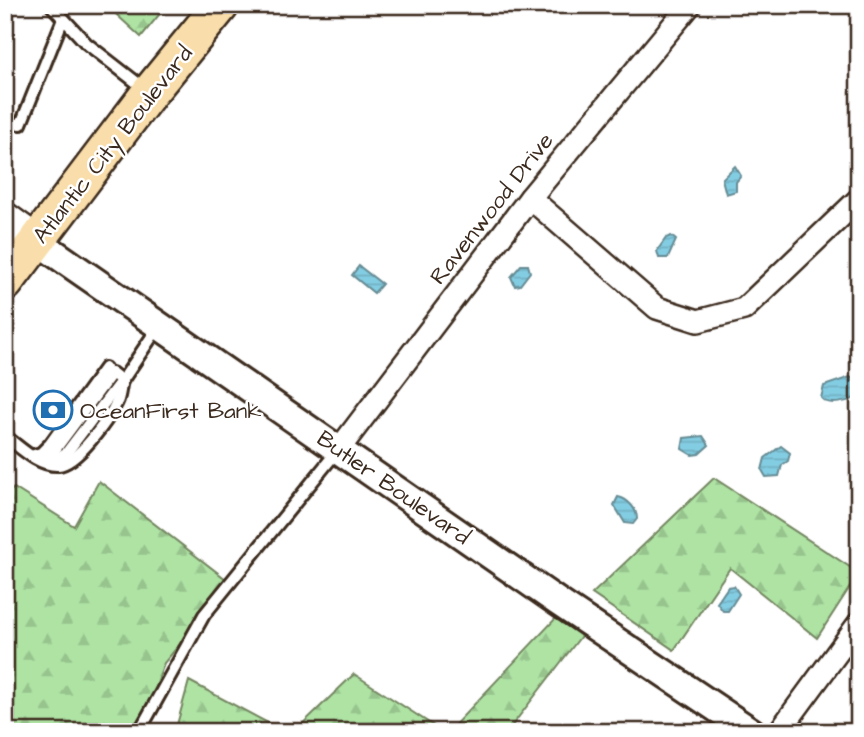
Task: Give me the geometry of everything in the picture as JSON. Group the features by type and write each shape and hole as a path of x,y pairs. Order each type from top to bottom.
{"highway":[{"name":"Atlantic City Boulevard","path":"5,283 149,93 221,5"}],"main road":[{"path":"5,218 37,241"}],"street":[{"name":"Ravenwood Drive","path":"340,448 530,198 690,5"},
{"path":"530,198 657,309 698,321 744,309 859,199"},
{"name":"Butler Boulevard","path":"37,241 340,448 558,602 752,732"},
{"path":"779,732 859,623"}],"lane":[{"path":"51,5 86,43 149,93"},
{"path":"5,123 21,124 63,19"},
{"path":"5,436 46,463 59,465 71,461 81,452 117,402 122,381 159,326"},
{"path":"32,456 44,457 54,452 109,371 122,381"},
{"path":"139,732 204,615 340,448"}],"green space":[{"path":"106,5 167,5 141,37"},
{"path":"714,478 859,573 817,638 730,568 674,650 592,594"},
{"path":"99,481 231,583 164,663 141,732 5,732 5,496 14,488 74,526"},
{"path":"556,618 581,636 507,732 448,732"},
{"path":"354,674 443,732 294,732"},
{"path":"189,681 285,732 175,732"}],"water":[{"path":"735,166 741,176 736,182 736,191 726,194 722,179"},
{"path":"671,236 676,240 668,258 659,258 657,251 666,238"},
{"path":"521,265 528,265 530,272 520,285 515,286 511,277"},
{"path":"359,266 382,284 374,293 352,275"},
{"path":"850,377 859,382 859,396 839,403 821,398 824,386"},
{"path":"703,436 709,445 699,454 692,455 682,449 684,438"},
{"path":"781,446 790,453 788,461 782,465 779,476 766,477 762,470 765,458"},
{"path":"618,497 634,508 637,519 633,524 625,523 614,505"},
{"path":"734,586 739,594 728,611 723,611 717,603 728,587"}],"place":[{"name":"OceanFirst Bank","path":"53,410"}]}
